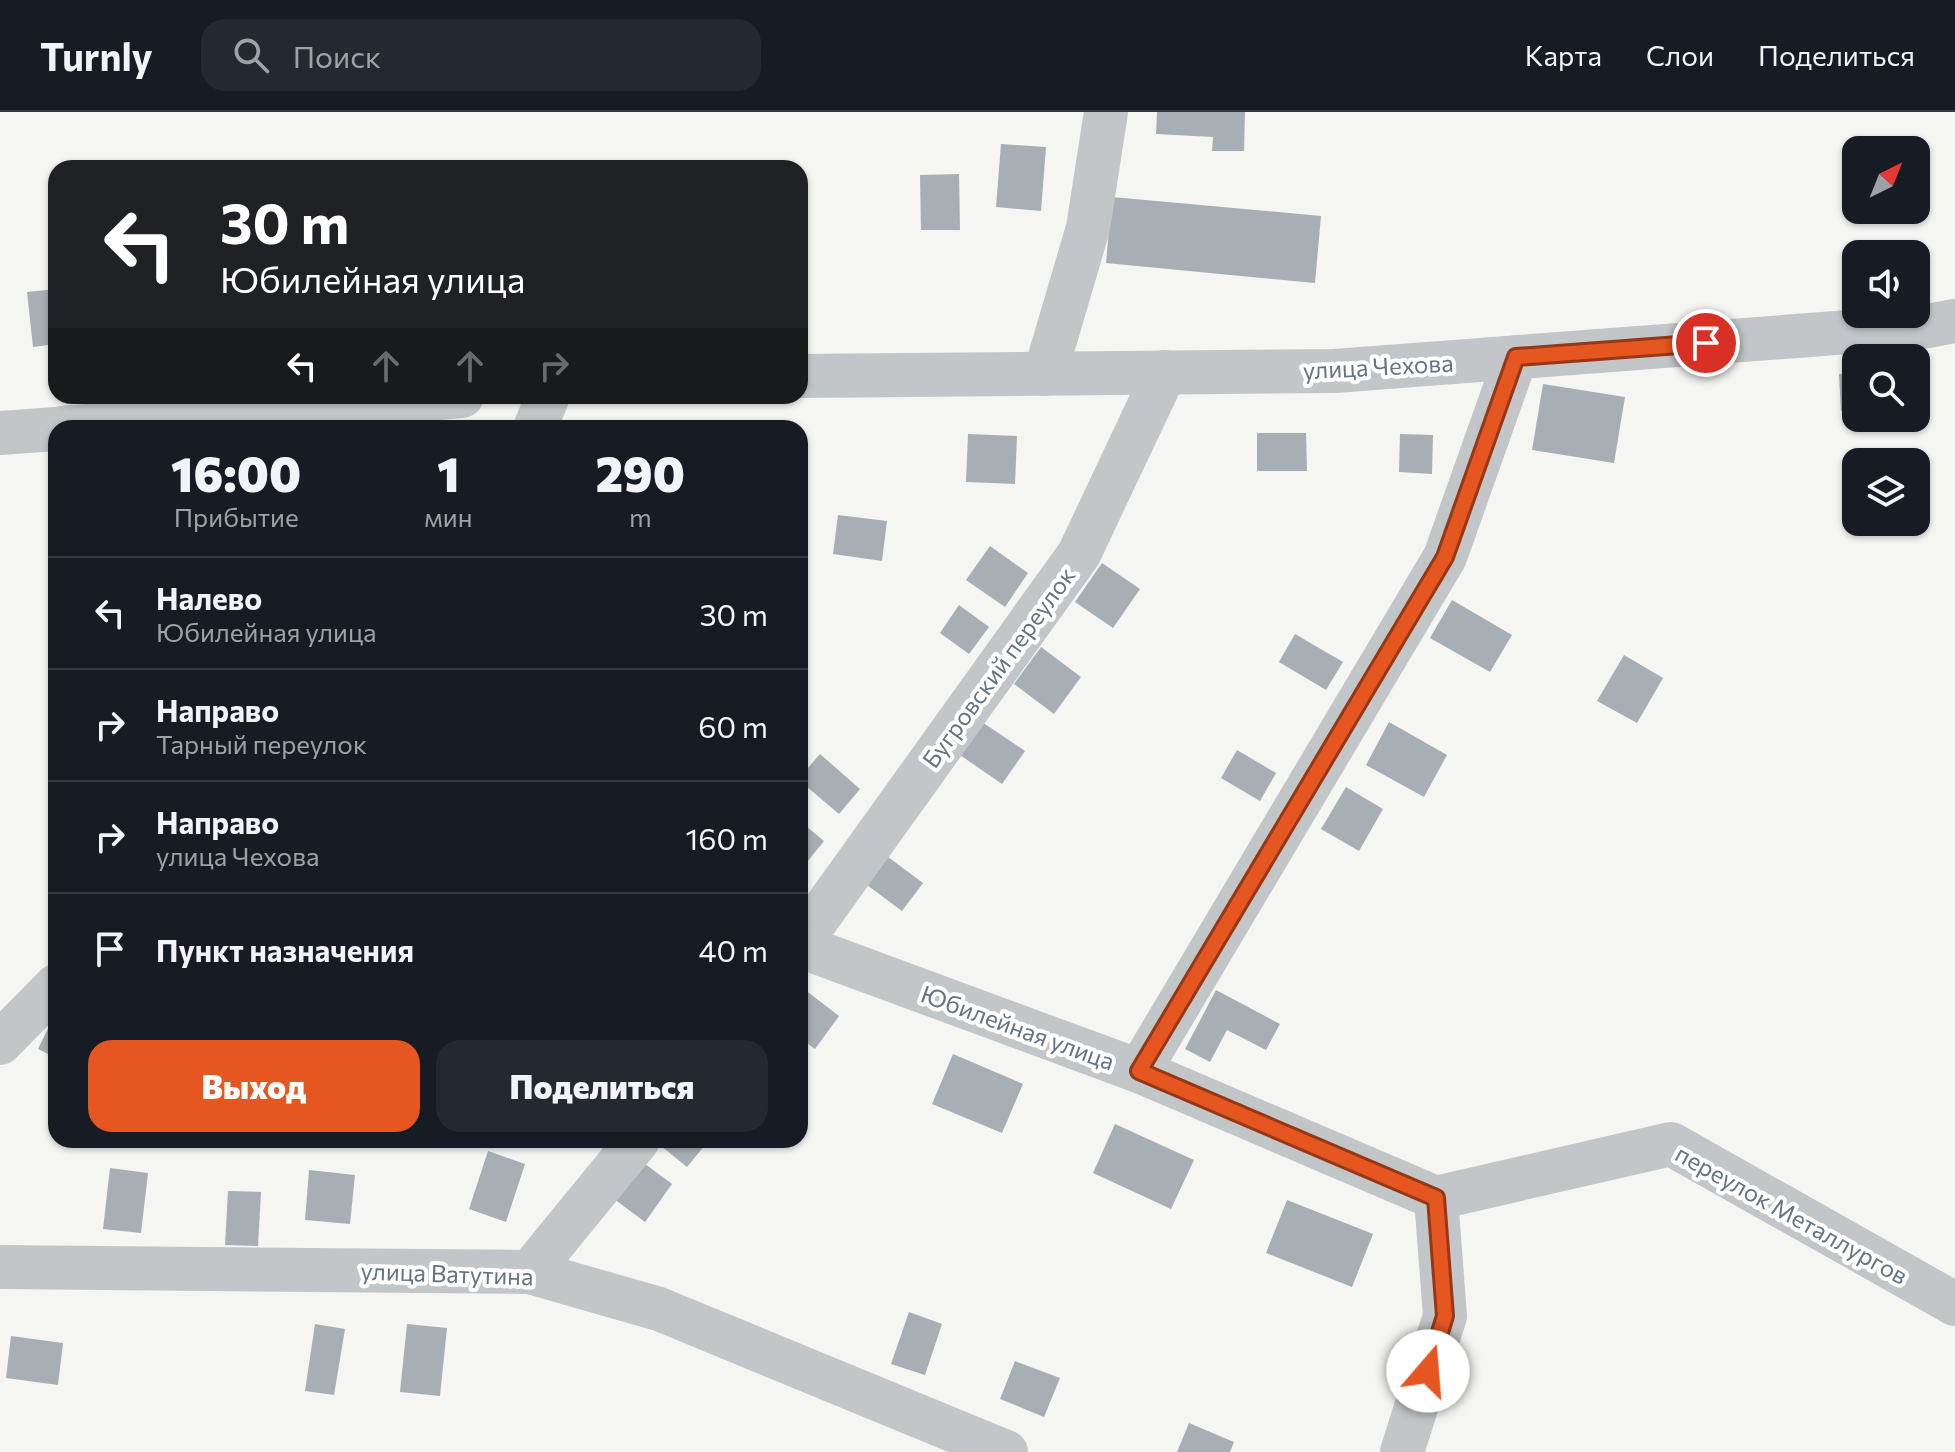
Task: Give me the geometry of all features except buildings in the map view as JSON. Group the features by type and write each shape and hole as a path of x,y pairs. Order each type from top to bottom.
{"street":[{"path":"1045,374 1088,228 1106,112"},
{"name":"улица Чехова","path":"808,376 1335,371 1928,326 1955,321"},
{"path":"1139,1071 1445,557 1516,357"},
{"name":"Бугровский переулок","path":"808,933 1079,554 1165,372"},
{"path":"162,420 362,404"},
{"path":"0,433 48,430"},
{"name":"Юбилейная улица","path":"808,947 1139,1071 1436,1198"},
{"path":"0,1043 48,994"},
{"name":"переулок Металлургов","path":"1436,1198 1671,1144 1955,1304"},
{"path":"530,1272 631,1148"},
{"path":"1402,1452 1445,1316 1436,1198"},
{"name":"улица Ватутина","path":"0,1267 530,1272 659,1309 1006,1452"}],"route":[{"path":"1428,1371 1445,1316 1436,1198 1139,1071 1445,557 1516,357 1706,343"}]}
